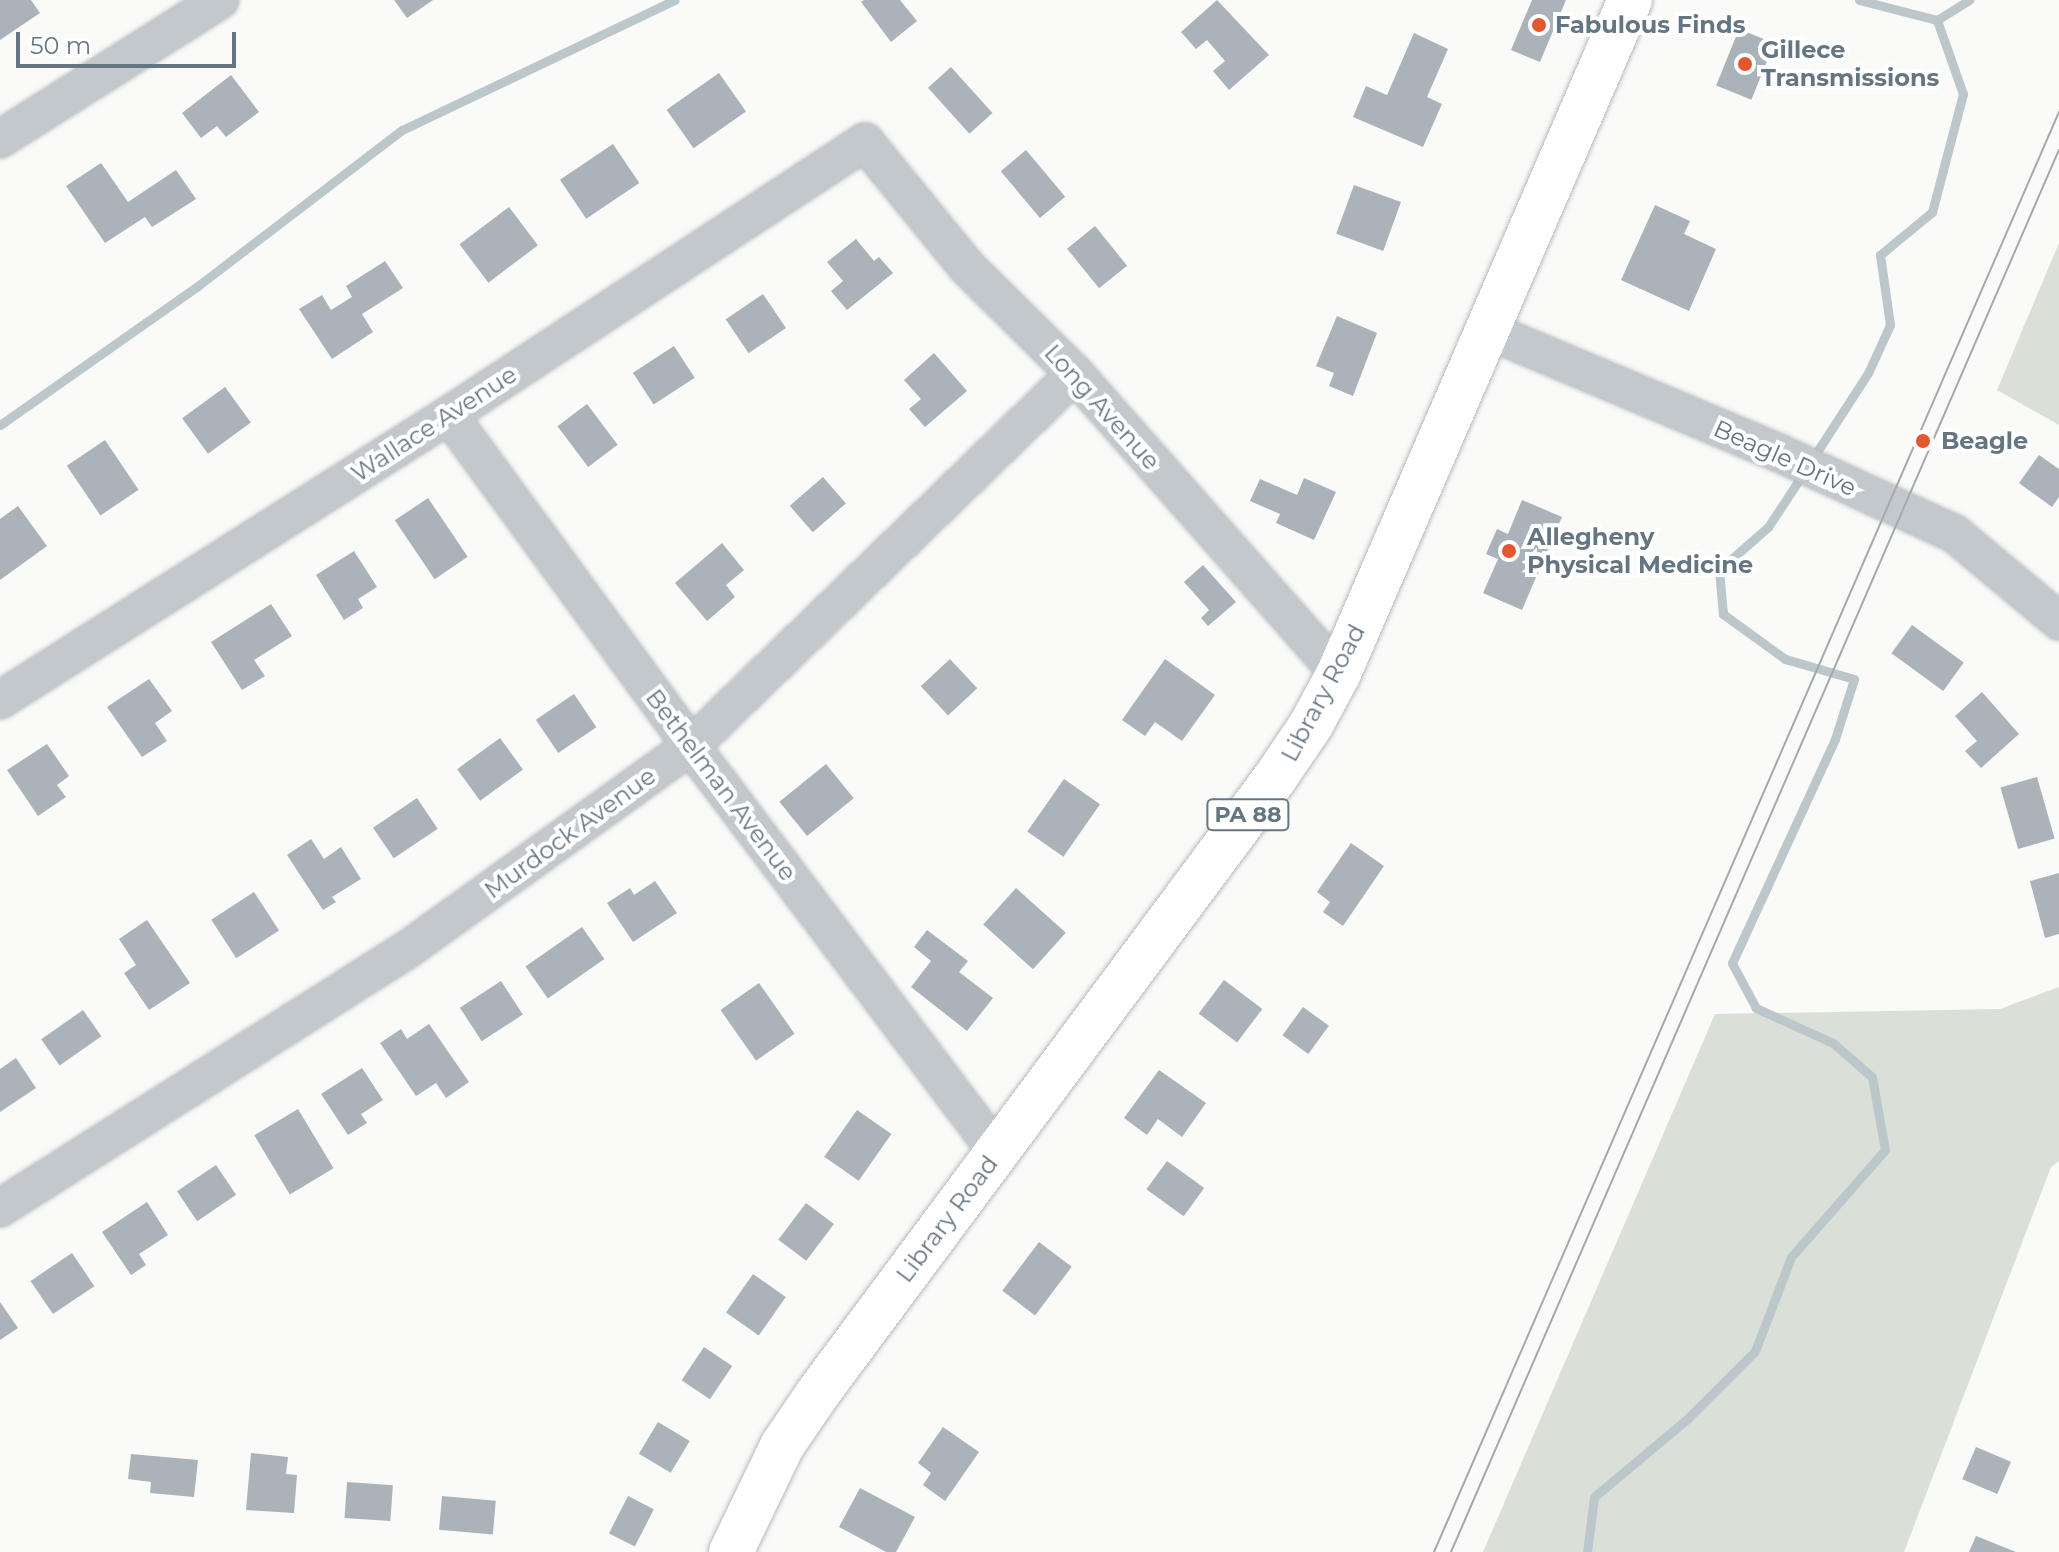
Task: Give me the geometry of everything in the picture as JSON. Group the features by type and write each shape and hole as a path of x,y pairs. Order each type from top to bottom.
{"main road":[{"name":"Library Road","path":"731,1552 782,1446 1311,725 1339,673 1630,0"}],"street":[{"path":"0,139 220,0"},
{"name":"Long Avenue","path":"865,142 966,266 1075,374 1339,673"},
{"name":"Wallace Avenue","path":"0,700 449,415 865,142"},
{"name":"Beagle Drive","path":"1489,331 1779,453 1955,534 2059,621"},
{"name":"Murdock Avenue","path":"0,1208 404,952 691,746 1075,374"},
{"name":"Bethelman Avenue","path":"449,415 691,746 997,1152"}],"shaded area":[{"path":"2059,243 2059,425 1997,390"},
{"path":"2059,987 2059,1161 2051,1167 1904,1552 1483,1552 1715,1014 2000,1009"}],"building":[{"path":"0,0 31,0 40,13 0,40"},
{"path":"394,0 433,0 407,18"},
{"path":"900,0 917,21 891,42 861,2"},
{"path":"1217,0 1269,55 1229,90 1213,71 1225,61 1207,40 1196,49 1181,32"},
{"name":"Fabulous Finds","path":"1532,0 1566,0 1540,62 1511,50"},
{"name":"Gillece Transmissions","path":"1739,29 1774,43 1751,100 1716,86"},
{"path":"1414,33 1448,49 1427,97 1442,104 1423,147 1353,117 1366,86 1387,95"},
{"path":"951,67 992,113 969,134 928,88"},
{"path":"719,73 746,112 694,148 667,110"},
{"path":"231,75 259,112 226,137 217,126 201,138 182,113"},
{"path":"613,144 639,183 586,219 560,180"},
{"path":"1026,150 1065,197 1040,218 1001,171"},
{"path":"101,163 128,202 176,170 196,199 152,227 145,217 105,243 66,186"},
{"path":"1354,185 1401,202 1383,251 1336,234"},
{"path":"1655,205 1690,221 1684,234 1716,249 1689,311 1621,280"},
{"path":"509,207 538,245 488,283 459,244"},
{"path":"1095,226 1127,266 1099,288 1067,249"},
{"path":"856,239 874,261 879,257 893,273 847,310 831,291 843,281 827,262"},
{"path":"385,261 403,288 362,314 373,332 332,359 299,309 322,295 331,310 352,297 346,286"},
{"path":"763,294 786,328 749,353 726,319"},
{"path":"1337,316 1377,333 1353,396 1329,386 1334,373 1316,366"},
{"path":"674,346 695,378 654,405 633,373"},
{"path":"934,353 967,391 925,427 909,409 921,399 904,380"},
{"path":"225,387 251,423 208,454 182,418"},
{"path":"587,404 618,445 588,467 557,426"},
{"path":"105,440 139,490 100,515 67,466"},
{"path":"2039,455 2059,469 2059,497 2052,507 2019,483"},
{"path":"823,477 846,503 813,532 790,506"},
{"path":"1304,478 1336,492 1314,540 1276,523 1280,514 1250,501 1260,479 1297,495"},
{"path":"428,498 468,557 435,579 395,520"},
{"path":"1522,500 1562,517 1522,610 1483,593 1498,559 1486,554 1497,529 1508,534"},
{"path":"18,506 47,546 0,580 0,519"},
{"path":"722,543 744,570 726,585 735,597 707,621 675,583"},
{"path":"354,551 377,587 358,599 363,608 344,620 316,575"},
{"path":"1203,565 1236,602 1208,626 1201,618 1209,610 1184,582"},
{"path":"271,604 292,636 254,660 265,676 242,690 211,642"},
{"path":"1912,625 1964,663 1943,691 1891,653"},
{"path":"950,659 977,688 948,716 921,686"},
{"path":"1165,659 1215,695 1182,741 1155,722 1145,736 1122,720"},
{"path":"149,679 172,711 155,723 167,741 142,757 107,707"},
{"path":"1982,692 2019,734 1981,768 1965,751 1977,741 1955,716"},
{"path":"574,694 596,727 558,753 536,720"},
{"path":"500,738 523,770 480,801 457,769"},
{"path":"47,744 69,776 57,785 66,797 38,816 7,770"},
{"path":"826,764 854,798 807,836 779,802"},
{"path":"2037,777 2055,839 2018,849 2000,787"},
{"path":"1064,779 1100,804 1063,857 1027,831"},
{"path":"417,798 438,829 394,858 373,828"},
{"path":"311,839 324,859 341,847 361,879 332,897 336,902 323,910 287,855"},
{"path":"1351,843 1384,866 1343,926 1323,912 1330,902 1317,892"},
{"path":"2059,873 2059,934 2045,938 2030,881"},
{"path":"655,881 677,913 633,942 607,903 630,888 634,895"},
{"path":"1016,888 1066,933 1033,969 983,924"},
{"path":"254,892 279,931 236,958 211,920"},
{"path":"147,920 190,983 149,1010 124,973 136,965 119,939"},
{"path":"582,927 604,959 548,999 525,967"},
{"path":"927,930 968,961 959,972 993,998 967,1031 911,987 931,961 914,947"},
{"path":"1224,980 1262,1009 1237,1042 1199,1014"},
{"path":"501,981 523,1015 482,1041 460,1008"},
{"path":"759,983 795,1034 756,1061 720,1010"},
{"path":"1303,1007 1329,1026 1308,1054 1282,1035"},
{"path":"83,1010 101,1036 60,1065 41,1039"},
{"path":"429,1024 469,1082 446,1098 436,1083 416,1096 380,1043 401,1029 407,1039"},
{"path":"16,1058 36,1088 0,1112 0,1069"},
{"path":"362,1068 383,1100 361,1114 367,1123 348,1135 321,1094"},
{"path":"1159,1070 1206,1103 1182,1137 1158,1119 1147,1135 1124,1118"},
{"path":"298,1109 334,1168 290,1194 254,1135"},
{"path":"857,1110 891,1134 859,1181 824,1157"},
{"path":"1167,1161 1204,1188 1184,1216 1146,1189"},
{"path":"216,1165 236,1195 197,1221 177,1191"},
{"path":"147,1202 168,1235 139,1254 146,1265 131,1275 102,1232"},
{"path":"806,1203 834,1224 806,1261 778,1240"},
{"path":"1039,1242 1072,1267 1035,1315 1002,1291"},
{"path":"72,1253 94,1286 53,1314 31,1281"},
{"path":"753,1274 786,1297 759,1335 726,1313"},
{"path":"0,1302 18,1328 0,1340"},
{"path":"704,1347 732,1366 710,1399 682,1380"},
{"path":"658,1422 690,1441 671,1473 639,1454"},
{"path":"943,1427 979,1452 945,1501 923,1485 931,1473 918,1463"},
{"path":"1976,1447 2011,1462 1997,1494 1962,1479"},
{"path":"251,1453 288,1457 286,1474 297,1475 294,1513 246,1510"},
{"path":"131,1454 198,1460 194,1497 150,1493 151,1482 128,1479"},
{"path":"347,1482 393,1485 390,1521 344,1518"},
{"path":"860,1488 915,1517 896,1552 886,1552 839,1527"},
{"path":"442,1496 496,1501 493,1535 439,1530"},
{"path":"628,1496 654,1509 635,1547 609,1533"},
{"path":"1976,1536 2016,1552 1969,1552"}],"waterway":[{"path":"0,425 199,285 402,130 675,0"},
{"path":"1859,0 1937,20"},
{"path":"1811,461 1868,373 1890,325 1880,255 1932,212 1963,94 1937,20 1969,0"},
{"path":"1587,1552 1594,1497 1688,1418 1755,1351 1791,1257 1885,1150 1872,1077 1833,1043 1756,1008 1732,963 1835,739 1854,679 1785,659 1723,614 1719,570 1768,527 1803,474"}],"tram line":[{"path":"1434,1552 2059,112"},
{"path":"1451,1552 2059,150"}],"place":[{"name":"Fabulous Finds","path":"1539,25"},
{"name":"Gillece Transmissions","path":"1745,64"},
{"name":"Beagle","path":"1923,441"},
{"name":"Allegheny Physical Medicine","path":"1509,551"}]}
